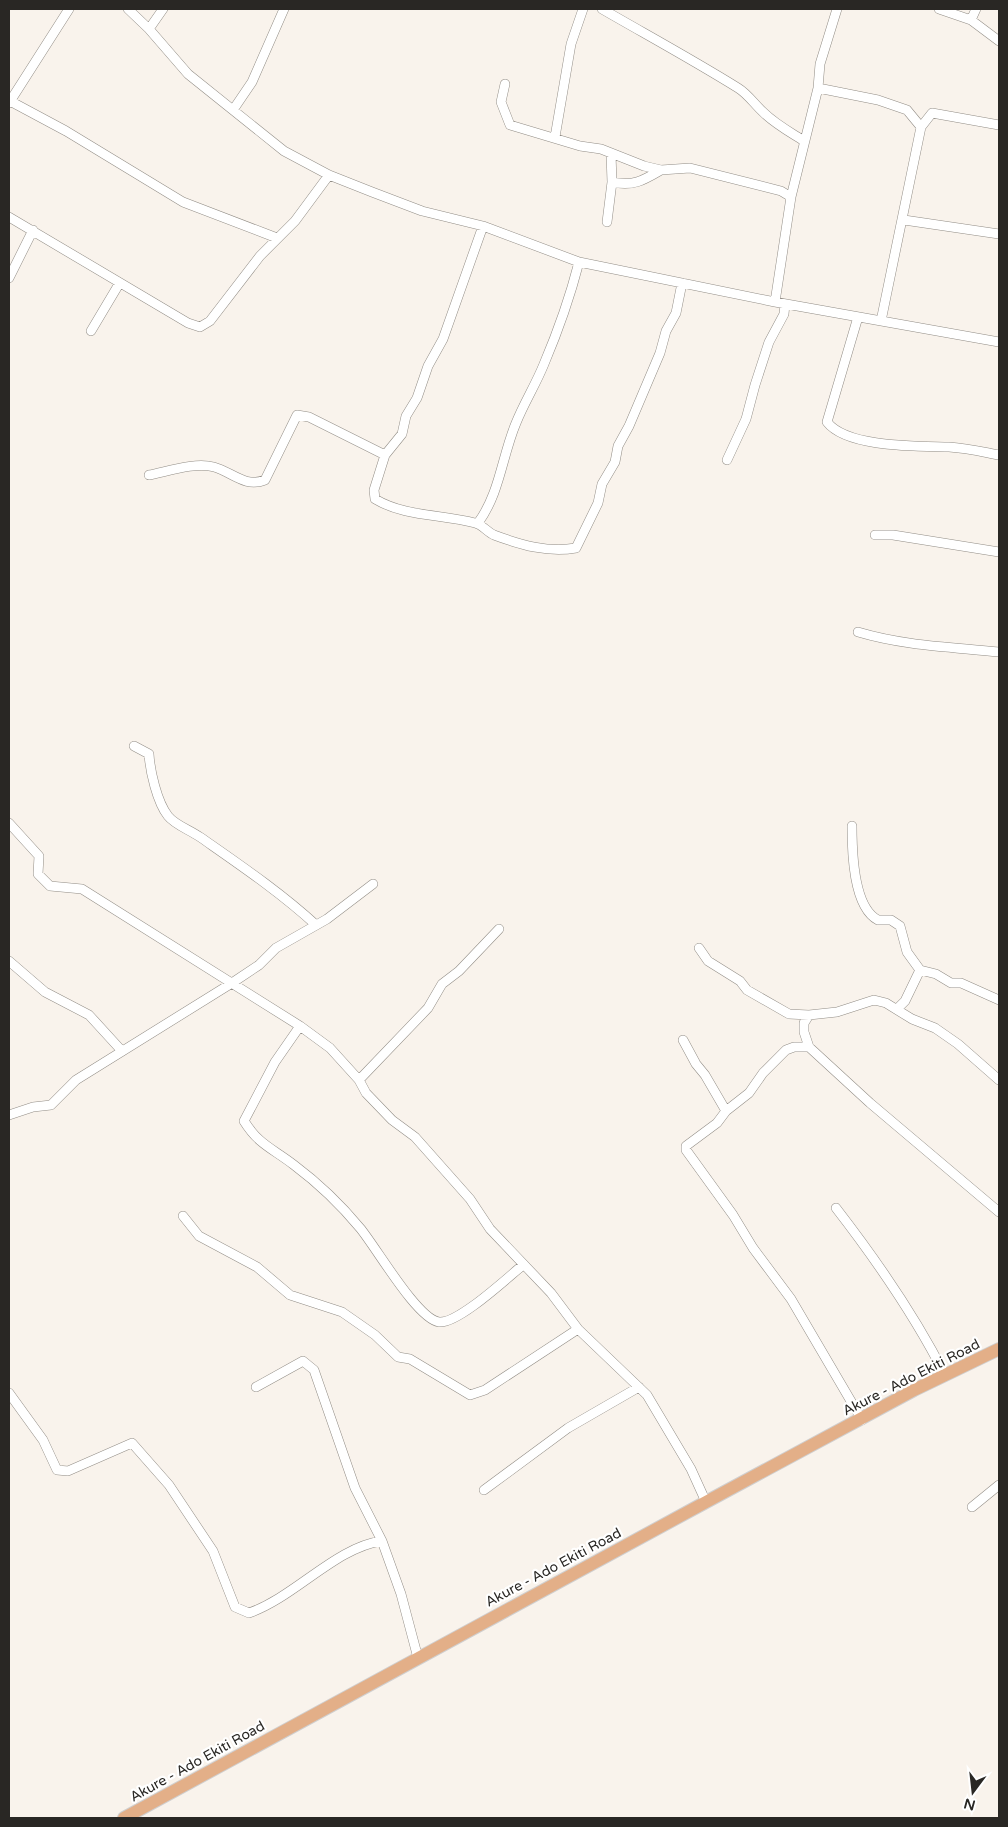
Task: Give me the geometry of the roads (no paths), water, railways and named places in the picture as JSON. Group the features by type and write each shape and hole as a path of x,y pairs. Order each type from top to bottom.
{"main road":[{"name":"Akure - Ado Ekiti Road","path":"124,1818 706,1502 945,1375 999,1349"}],"street":[{"path":"69,9 9,102 66,132 183,202 278,238"},
{"path":"128,9 149,29 188,74 284,150 329,176 422,211 483,226 579,262 785,304 999,342"},
{"path":"149,29 163,9"},
{"path":"233,110 252,82 284,9"},
{"path":"555,137 571,44 583,9"},
{"path":"602,9 677,50 714,75 740,89 776,123 804,141"},
{"path":"775,302 791,197 818,88 820,64 837,9"},
{"path":"939,9 971,20 996,41 999,41"},
{"path":"971,20 976,9"},
{"path":"505,84 501,102 510,125 580,146 601,149 661,170 690,168 781,191 791,197"},
{"path":"818,88 878,100 907,110 921,126"},
{"path":"881,321 904,220 921,126 932,113 999,125"},
{"path":"607,222 612,182 611,154"},
{"path":"612,182 638,184 661,170"},
{"path":"9,217 119,284 188,323 200,327 210,321 260,256 295,221 329,176"},
{"path":"904,220 999,234"},
{"path":"483,226 443,339 428,366 417,398 406,416 402,434 385,455 374,490 375,499 414,514 442,515 478,523 492,534 526,546 549,550 576,548 598,503 602,484 615,462 618,446 629,426 660,353 666,331 676,313 682,283"},
{"path":"9,278 33,230"},
{"path":"478,523 497,486 515,425 545,363 572,290 579,262"},
{"path":"92,331 119,284"},
{"path":"727,460 746,419 754,385 770,342 784,314 785,304"},
{"path":"858,317 827,422 832,428 868,442 897,446 951,447 999,455"},
{"path":"149,475 200,466 215,467 242,480 257,483 265,480 297,415 309,416 385,455"},
{"path":"875,535 893,535 999,552"},
{"path":"858,632 890,642 999,651"},
{"path":"134,746 149,754 150,774 168,816 200,836 219,853 251,871 285,897 316,925"},
{"path":"9,823 39,856 38,874 50,886 82,889 300,1026 330,1048 359,1080 366,1093 392,1120 415,1137 470,1199 490,1229 542,1283 578,1329 639,1387 659,1412 692,1469 706,1502"},
{"path":"852,826 858,886 872,917 878,920 891,920 900,926 907,952 920,970 936,974 952,983 961,983 999,1000"},
{"path":"9,1115 34,1107 51,1105 76,1080 121,1050 140,1042 162,1024 232,983 259,965 276,948 327,919 373,884"},
{"path":"359,1080 428,1008 442,984 459,970 498,929"},
{"path":"699,948 708,961 740,981 747,990 790,1014 804,1032"},
{"path":"9,960 46,992 88,1015 121,1050"},
{"path":"897,1009 905,1001 920,970"},
{"path":"790,1014 809,1016 837,1012 874,1000 886,1003 935,1028 958,1044 999,1080"},
{"path":"809,1016 804,1023 808,1047 870,1103 999,1212"},
{"path":"300,1026 275,1062 244,1120 254,1137 294,1165 335,1201 360,1228 407,1294 429,1318 437,1322 448,1322 523,1265"},
{"path":"683,1040 726,1110"},
{"path":"808,1047 794,1047 786,1050 763,1073 749,1093 726,1110 717,1123 686,1146 686,1150 734,1215 752,1248 791,1299 862,1420"},
{"path":"836,1208 885,1274 922,1330 945,1375"},
{"path":"183,1216 199,1236 258,1267 290,1295 342,1312 375,1335 398,1356 410,1359 470,1395 485,1390 578,1329"},
{"path":"256,1387 303,1360 314,1370 356,1488 382,1541 401,1594 418,1658"},
{"path":"484,1490 568,1428 639,1387"},
{"path":"9,1393 42,1440 57,1470 68,1470 132,1443 169,1485 213,1551 235,1607 249,1613 260,1609 291,1590 350,1550 368,1542 382,1541"},
{"path":"972,1507 999,1485"}]}
